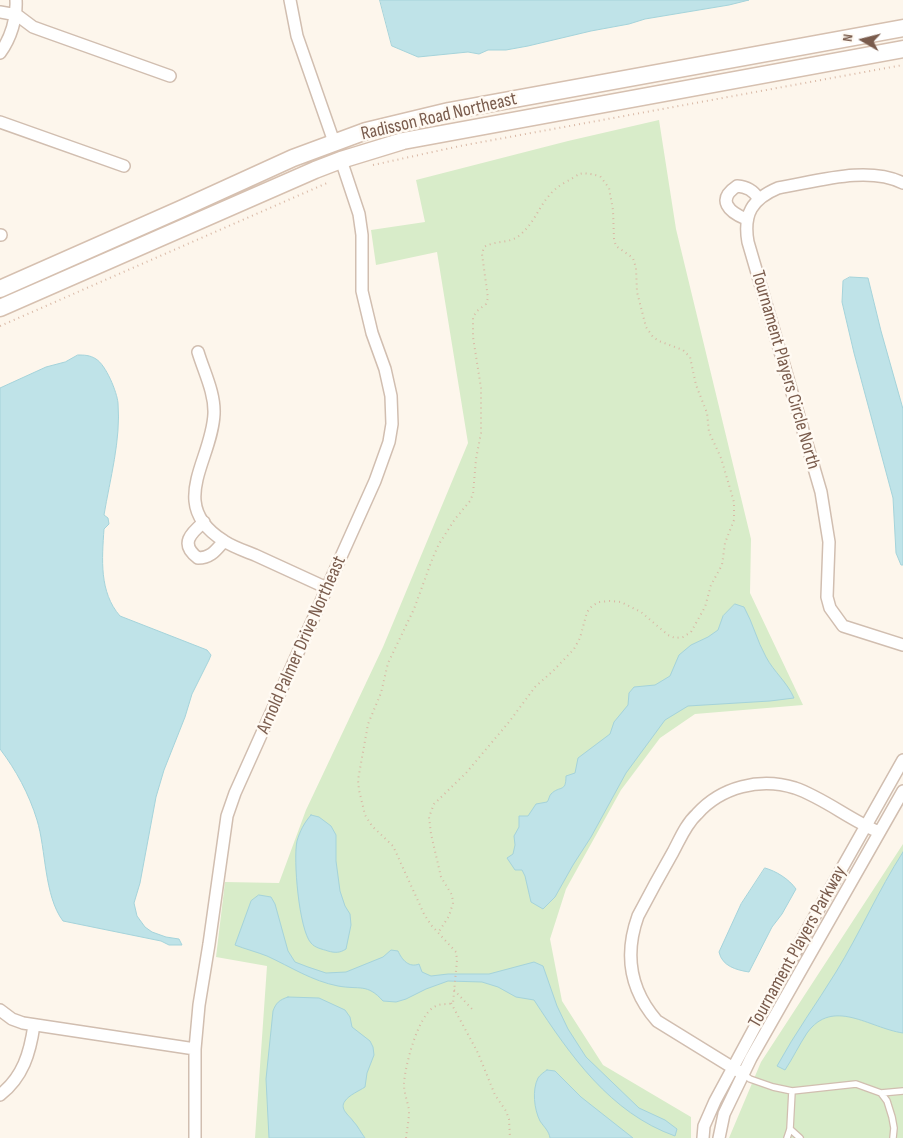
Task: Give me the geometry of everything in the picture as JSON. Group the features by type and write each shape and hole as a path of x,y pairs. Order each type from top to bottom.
{"main road":[{"name":"Radisson Road Northeast","path":"0,289 293,158 366,131 467,108 903,28"},
{"name":"Radisson Road Northeast","path":"0,308 340,160 403,141 903,49"},
{"path":"340,160 343,154 350,148 364,140 391,131 400,122"},
{"path":"269,190 275,181 314,162 330,149 334,142"}],"street":[{"path":"0,53 8,39 17,15 16,0"},
{"path":"290,0 297,36 334,142"},
{"path":"0,12 17,15 33,27 170,76"},
{"path":"0,122 124,166"},
{"name":"Arnold Palmer Drive Northeast","path":"195,1138 195,1048 199,1005 227,816 235,793 375,481 390,442 392,396 372,333 362,291 362,234 359,214 340,160"},
{"path":"759,199 747,187 737,186 730,190 726,199 728,208 734,214 746,219 759,199 778,188 855,175 885,177 903,183"},
{"name":"Tournament Players Circle North","path":"746,219 748,242 825,511 829,542 827,597 830,608 843,626 903,645"},
{"path":"198,352 214,399 213,428 195,482 194,496 197,510 204,522 224,541 327,588"},
{"path":"204,522 189,537 188,543 192,554 198,558 208,557 224,541"},
{"name":"Tournament Players Parkway","path":"703,1138 704,1126 715,1101 811,923 903,760"},
{"path":"743,1074 658,1021 647,1009 640,996 631,969 630,943 632,930 687,827 705,805 718,796 746,785 762,783 778,784 807,793 879,832"},
{"name":"Tournament Players Parkway","path":"719,1138 724,1114 743,1074 903,791"},
{"path":"0,1010 12,1019 23,1023 195,1048"},
{"path":"0,1095 10,1087 24,1066 34,1025"}],"lane":[{"path":"743,1074 750,1079 773,1087 792,1091 856,1084 881,1093 903,1091"},
{"path":"787,1138 790,1130 792,1091"},
{"path":"881,1093 887,1101 892,1117 893,1138"},
{"path":"790,1130 800,1138"}],"path":[{"path":"370,166 460,146 903,65"},
{"path":"438,933 449,916 453,903 452,895 441,877 431,834 429,818 434,804 466,773 509,722 535,687 574,649 580,638 587,612 592,606 604,602 621,602 640,612 668,635 675,638 684,637 691,632 705,607 711,585 722,565 726,543 734,520 734,502 721,458 709,432 708,413 696,385 690,357 683,350 653,337 646,327 637,292 636,268 633,258 616,246 609,188 600,176 583,173 577,174 552,191 534,217 532,224 519,236 512,241 498,242 484,247 482,254 488,298 486,304 476,311 473,317 473,337 481,388 481,433 476,459 473,494 470,501 446,532 433,557 414,609 388,663 381,693 366,733 358,780 365,816 372,826 393,846 424,914 438,933 456,952 453,1002 451,1003"},
{"path":"0,326 327,183"},
{"path":"454,990 472,1009"},
{"path":"406,1138 408,1111 404,1085 414,1040 428,1011 436,1005 451,1003"},
{"path":"451,1003 478,1053 495,1095 506,1111 509,1119 510,1138"}],"green space":[{"path":"659,120 676,229 751,539 750,593 803,705 695,714 660,738 621,790 566,889 550,939 562,1001 603,1065 691,1117 691,1138 255,1138 267,966 216,957 225,882 279,883 306,810 383,647 468,443 437,252 376,265 371,230 425,222 416,180"},
{"path":"903,844 903,1138 729,1138 761,1062"}],"water":[{"path":"380,0 749,0 645,19 506,50 488,50 479,54 468,52 418,57 392,46"},
{"path":"850,277 868,278 903,409 903,565 901,565 896,553 893,498 842,302 843,281"},
{"path":"78,355 85,355 100,362 116,392 118,403 118,431 104,515 108,518 109,524 104,529 103,552 103,575 108,596 120,616 207,650 211,655 192,694 164,770 156,797 140,883 134,903 137,916 145,927 152,932 166,937 179,939 182,945 169,945 161,941 63,921 52,899 40,832 34,810 22,783 0,749 0,388"},
{"path":"735,604 744,607 766,657 794,698 688,706 665,720 626,773 555,897 543,909 531,902 522,870 515,870 507,858 513,854 514,836 519,827 519,816 528,816 536,804 547,802 554,791 564,787 566,776 575,773 578,758 610,734 614,722 628,705 629,693 634,687 655,685 670,676 679,655 691,645 718,630 723,616"},
{"path":"311,815 319,817 331,826 336,835 336,861 340,891 350,914 351,925 346,949 340,952 328,951 311,943 303,924 300,910 296,863 297,841 301,830"},
{"path":"903,852 903,1033 852,1018 828,1017 817,1022 807,1033 785,1070 777,1066 845,957"},
{"path":"765,868 782,876 796,889 782,914 772,927 749,972 726,964 719,952 741,904"},
{"path":"259,895 271,897 275,904 288,951 295,962 326,973 346,972 383,957 391,950 398,951 409,964 419,964 422,972 431,976 489,974 534,962 543,966 557,1006 568,1029 586,1057 639,1108 665,1120 677,1129 675,1136 652,1126 631,1113 611,1097 577,1061 534,1000 516,997 498,987 482,982 448,981 406,999 396,1002 383,1001 368,989 328,984 267,956 235,945 251,901"},
{"path":"288,997 319,998 345,1010 350,1017 352,1027 370,1041 374,1055 367,1073 365,1087 349,1097 343,1104 345,1112 365,1138 269,1138 266,1079 273,1011 278,1002"},
{"path":"547,1070 555,1071 581,1097 633,1138 550,1138 540,1121 534,1100 538,1078"}]}
